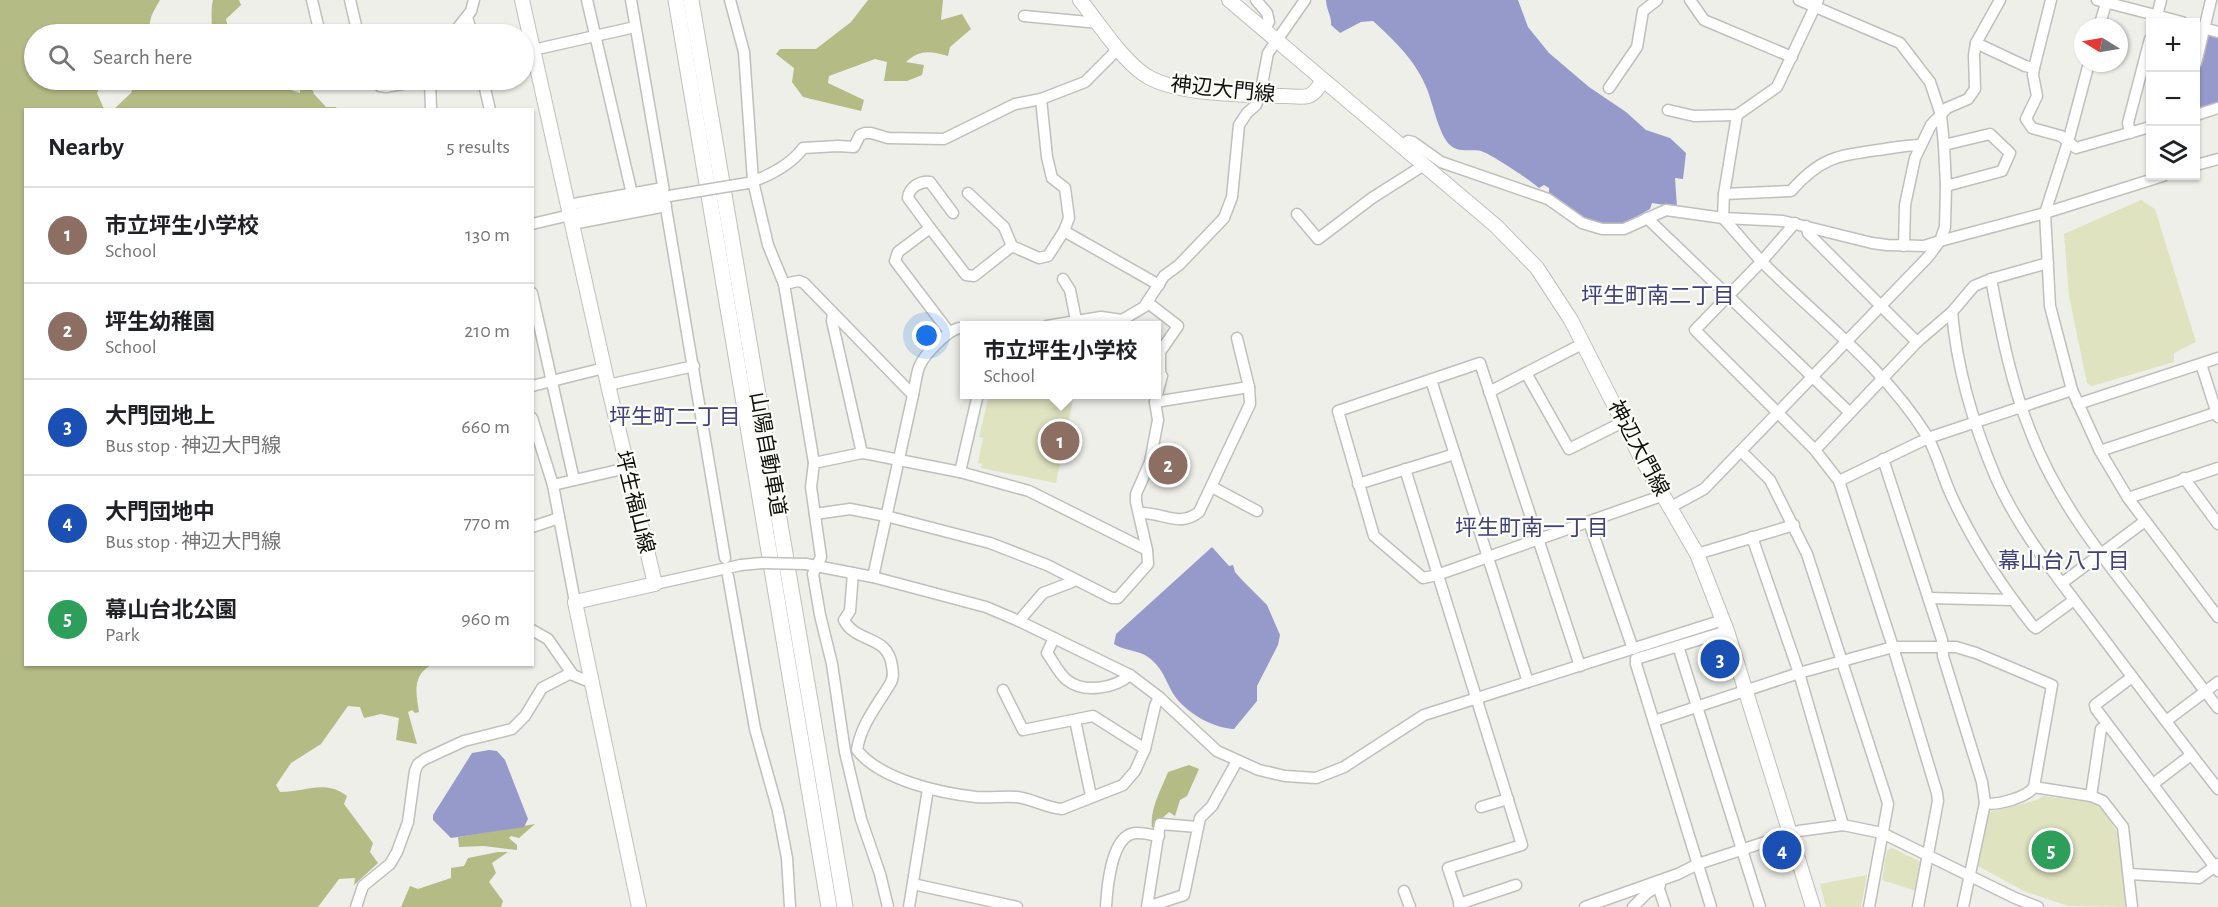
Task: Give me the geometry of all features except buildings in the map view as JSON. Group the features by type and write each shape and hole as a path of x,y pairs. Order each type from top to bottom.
{"highway":[{"name":"山陽自動車道","path":"676,0 829,907"},
{"name":"山陽自動車道","path":"691,0 845,907"}],"main road":[{"name":"坪生福山線","path":"522,0 525,24"},
{"name":"神辺大門線","path":"1080,0 1135,67 1150,78 1164,83 1187,89 1307,96 1317,90 1323,80"},
{"name":"神辺大門線","path":"1229,0 1496,226 1537,268 1571,320 1623,422 1697,554 1725,625 1814,907"},
{"name":"坪生福山線","path":"534,74 570,214 655,584"},
{"path":"639,907 575,602 655,584"}],"street":[{"path":"312,0 316,24"},
{"path":"350,0 356,24"},
{"path":"461,24 467,17 474,0"},
{"path":"587,0 632,194"},
{"path":"631,0 725,558"},
{"path":"730,0 744,52 751,182 768,245 784,284 814,463 811,487 821,557 813,574 814,583 832,664 844,752 861,819 880,874 888,907"},
{"path":"1256,0 1267,13 1269,22 1263,29"},
{"path":"1123,321 1144,307 1159,285 1224,218 1232,197 1239,125 1256,105 1268,53 1305,0"},
{"path":"1609,88 1637,47 1643,11 1636,0"},
{"path":"1643,11 1657,0"},
{"path":"1690,0 1704,20 1792,57"},
{"path":"1580,666 1538,540 1490,392 1480,363 1338,411 1374,536 1423,578 1437,575 1487,557 1538,540 1589,522 1704,489 1928,257 1940,241 1945,227 1947,186 1941,115 1930,82 1900,43 1817,4 1799,0"},
{"path":"1905,246 1905,205 1910,177 1921,145 1931,125 1947,108 1968,99 1975,89 1976,43 2000,0"},
{"path":"2052,0 2034,68 2037,96 2026,119 2032,128 2061,136 2076,148 2146,128"},
{"path":"2156,18 2161,0"},
{"path":"2211,0 2200,27 2218,32"},
{"path":"2100,18 2103,1 2153,18"},
{"path":"1668,110 1694,116 1737,115 1777,87 1817,4"},
{"path":"1024,16 1099,23"},
{"path":"467,17 469,24"},
{"path":"534,50 636,27"},
{"path":"1976,43 2034,68"},
{"path":"570,214 751,182 776,171 799,154 803,147 854,147 860,135 865,133 888,138 944,139 1015,104 1041,99 1085,82 1119,48"},
{"path":"2130,133 2128,123 2146,57"},
{"path":"2087,72 2068,141 2044,213 2050,306 2073,390 2100,451 2128,498 2218,617"},
{"path":"430,90 431,108"},
{"path":"485,90 490,108"},
{"path":"968,193 1004,227 1012,246 1038,258 1048,256 1064,231 1069,218 1065,188 1052,178 1047,157 1041,99"},
{"path":"2200,114 2218,108"},
{"path":"1737,115 1724,194 1723,218 1762,261 1884,378 1928,438 1953,499 1983,555 2012,600 2036,628 2074,600"},
{"path":"1944,145 1990,134 2010,153 2002,171 1947,186"},
{"path":"1402,146 1408,141 1413,142 1441,162 1548,199 1582,223 1602,229 1624,229 1666,210 1801,225 1872,243 1905,246 1924,246 2044,213 2150,180"},
{"path":"1724,194 1791,191 1804,177 1834,157 1921,145"},
{"path":"2200,164 2218,159"},
{"path":"1297,214 1318,239 1372,198 1424,165"},
{"path":"953,213 930,182 922,181 908,194 908,198 966,275 974,276 1012,246"},
{"path":"534,223 632,194 665,197"},
{"path":"1647,218 1849,412"},
{"path":"1801,225 1762,261 1695,330 1815,450 1839,481 1937,793 1938,801 1918,907"},
{"path":"1801,225 1917,342"},
{"path":"930,228 898,252 895,261 949,332"},
{"path":"1064,231 1159,285"},
{"path":"1815,450 1917,342 1952,312 1974,286 1991,279 2048,264"},
{"path":"1063,279 1071,290 1076,320"},
{"path":"1991,279 2013,384 2045,466 2070,510 2100,553 2218,708"},
{"path":"784,284 799,281 804,283 913,395"},
{"path":"534,301 574,480"},
{"path":"1147,302 1178,326 1161,351"},
{"path":"1952,312 1961,378 1974,422 2001,488 2021,524 2074,600 2218,789"},
{"path":"833,313 832,321 862,453"},
{"path":"1071,321 1101,317 1117,321"},
{"path":"873,577 920,366 949,332 960,327"},
{"path":"1140,513 1150,512 1181,520 1191,519 1199,512 1250,404 1249,387 1237,338"},
{"path":"1490,392 1584,343"},
{"path":"2079,404 2084,400 2218,358"},
{"path":"2100,451 2218,414 2201,364"},
{"path":"608,385 694,366"},
{"path":"534,386 604,368"},
{"path":"1526,373 1569,449 1623,422"},
{"path":"1431,380 1528,682"},
{"path":"1155,402 1249,387"},
{"path":"1839,481 1928,438 2073,390"},
{"path":"960,472 977,399"},
{"path":"815,514 850,509 990,543 1047,565 1112,598 1118,598 1148,564 1140,513 1136,502 1150,462 1158,420 1156,399"},
{"path":"534,424 553,484 575,602"},
{"path":"1741,451 1770,480 1807,554 1888,804 1869,907"},
{"path":"814,463 862,453 960,472 1029,491 1147,550"},
{"path":"1358,484 1455,454"},
{"path":"1883,459 1942,640 1942,648 1982,782 1985,804 1963,907"},
{"path":"553,484 627,468"},
{"path":"2128,498 2218,468"},
{"path":"1405,470 1522,845 1448,868 1460,905 1516,885"},
{"path":"2184,478 2218,524"},
{"path":"1212,487 1257,512"},
{"path":"534,526 559,518"},
{"path":"2062,583 2145,521"},
{"path":"1589,522 1633,649"},
{"path":"1697,554 1794,525"},
{"path":"1752,537 1799,673 1843,825"},
{"path":"655,584 762,563 806,564 873,577 986,607 1130,675 1160,698 1217,751 1259,770 1285,776 1316,778 1344,767 1424,715 1633,649 1725,625"},
{"path":"853,573 850,611 844,620 850,631 884,646 891,655 893,680 866,721 857,750"},
{"path":"728,576 755,729 778,811 787,858 790,907"},
{"path":"1019,621 1044,593 1072,582 1073,579"},
{"path":"1929,598 2012,600"},
{"path":"1711,907 1636,659 1678,646 1725,625"},
{"path":"534,631 548,639 573,675"},
{"path":"1054,638 1047,653 1068,681 1093,689 1124,681 1130,675"},
{"path":"1678,646 1761,907"},
{"path":"1654,721 1799,673 1893,647 1956,647 2052,685 2034,787 2031,792 1994,805 1985,804"},
{"path":"356,907 363,886 390,864 397,852 408,822 418,764 464,741 513,729 525,716 542,688 571,673 592,683"},
{"path":"2129,874 2199,878 2217,867 2096,709 2095,705 2132,677"},
{"path":"2166,721 2218,682"},
{"path":"1003,690 1023,730 1093,716 1145,749"},
{"path":"857,750 869,762 887,773 928,789 977,797 1024,798 1055,809 1062,809 1091,796 1123,786 1135,771 1145,749 1155,706 1160,698"},
{"path":"1074,720 1091,796"},
{"path":"2091,796 2101,729 2107,725"},
{"path":"844,752 857,750"},
{"path":"2152,784 2191,754"},
{"path":"1198,827 1160,824 1147,907 1184,895 1200,818 1212,806 1237,761"},
{"path":"2034,787 2091,796 2103,801 2123,827 2132,907"},
{"path":"909,907 928,789"},
{"path":"1481,807 1508,800"},
{"path":"1633,907 1647,893 1698,864 1799,831 1843,825 1882,833 1970,875 2014,903 2038,907"},
{"path":"1106,907 1107,888 1115,852 1120,843 1129,834 1159,836"},
{"path":"1585,907 1678,874"},
{"path":"913,884 1017,907"},
{"path":"1658,886 1665,907"},
{"path":"1404,891 1410,907"}],"green space":[{"path":"0,0 160,0 150,24 24,24 24,90 98,90 97,93 104,108 24,108 24,666 430,666 418,680 416,692 419,712 415,713 412,710 408,712 417,744 396,740 399,718 381,714 364,718 360,707 348,706 321,744 291,763 276,785 280,792 323,787 339,791 347,796 344,804 373,843 370,852 378,863 354,885 355,878 339,879 318,907 0,907"},
{"path":"213,0 239,0 241,5 226,19 227,24 212,24"},
{"path":"868,0 943,0 941,20 962,14 971,29 950,47 948,56 926,52 906,62 924,65 922,75 907,81 884,81 887,62 875,59 829,76 828,83 864,100 861,111 803,97 792,82 794,68 776,54 780,49 816,49 851,22"},
{"path":"132,90 291,90 300,93 300,90 313,90 326,107 336,108 115,108"},
{"path":"2141,200 2155,209 2196,342 2174,353 2174,362 2092,386 2087,383 2069,296 2064,234"},
{"path":"988,399 1073,399 1056,483 981,468 982,464 978,463 983,438 979,437"},
{"path":"1189,765 1199,769 1187,796 1180,800 1175,816 1169,812 1152,828 1154,806 1168,772"},
{"path":"2043,796 2095,803 2107,816 2119,835 2128,907 2068,906 2024,891 1978,866 1989,812 2037,800"},
{"path":"535,824 519,838 511,836 509,838 517,845 517,850 484,846 459,847 458,837"},
{"path":"1892,848 1921,864 1916,891 1882,880 1887,850"},
{"path":"508,852 492,863 496,873 489,882 503,901 501,907 401,907 410,886 418,889 451,878 451,868 464,866 468,858"},
{"path":"1867,875 1861,907 1826,907 1820,884"}],"water":[{"path":"1326,0 1518,0 1528,27 1549,53 1646,130 1670,138 1686,153 1683,179 1675,178 1677,207 1652,203 1650,209 1623,224 1595,224 1549,195 1549,188 1544,185 1539,188 1486,153 1453,147 1443,134 1427,89 1417,69 1404,52 1373,21 1361,22 1340,33 1331,25"},
{"path":"2206,31 2218,35 2218,105 2200,111 2200,72 2200,56"},
{"path":"1212,547 1229,566 1233,565 1235,572 1267,605 1280,635 1278,645 1257,686 1257,701 1234,729 1218,726 1195,715 1177,699 1154,662 1144,655 1114,644 1116,634"},
{"path":"497,751 505,760 528,819 524,827 451,838 433,820 433,815 472,753"}],"place":[{"name":"市立坪生小学校","path":"1060,441"},
{"name":"坪生幼稚園","path":"1168,465"},
{"name":"大門団地上","path":"1720,659"},
{"name":"大門団地中","path":"1782,850"},
{"name":"幕山台北公園","path":"2051,850"}],"district":[{"name":"坪生町南二丁目","path":"1658,295"},
{"name":"坪生町二丁目","path":"675,416"},
{"name":"坪生町南一丁目","path":"1532,527"},
{"name":"幕山台八丁目","path":"2064,560"}]}
